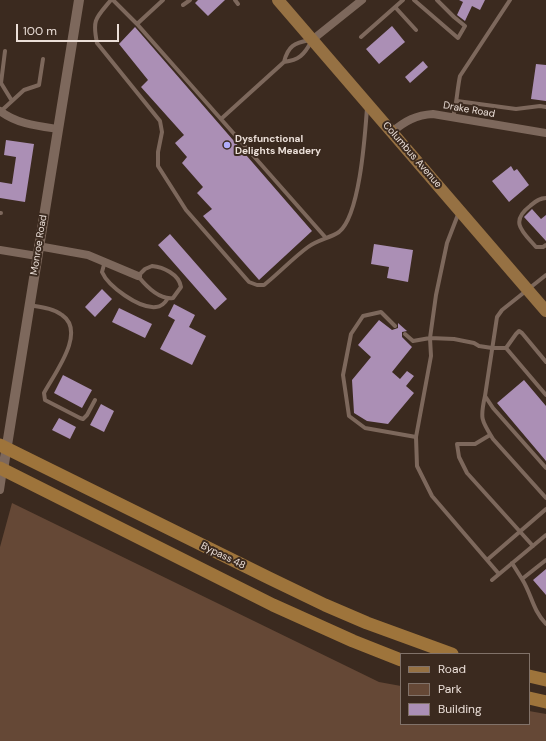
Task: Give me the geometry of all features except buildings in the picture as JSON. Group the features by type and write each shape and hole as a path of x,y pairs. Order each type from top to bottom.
{"highway":[{"name":"Bypass 48","path":"3,446 324,605 374,626 449,653"},
{"name":"Bypass 48","path":"2,469 273,605 346,638 400,660"},
{"path":"530,676 546,680"},
{"path":"530,698 546,702"}],"main road":[{"name":"Columbus Avenue","path":"278,0 546,311"}],"street":[{"name":"Monroe Road","path":"0,490 3,446 29,305 78,0"},
{"path":"312,40 362,0"},
{"path":"0,112 16,121 26,124 58,129"},
{"name":"Drake Road","path":"392,132 403,123 418,116 433,114 546,133"},
{"path":"0,250 73,252 105,261 138,276"}],"lane":[{"path":"326,238 136,24 112,0 96,18 94,29 97,43 160,121 162,132 158,152 158,166 186,210 249,282 257,285 264,285 309,246 339,232 349,218 354,204 364,147 368,104"},
{"path":"136,24 163,0"},
{"path":"183,5 190,0"},
{"path":"235,0 238,4"},
{"path":"361,37 403,0"},
{"path":"414,0 458,38 465,26 454,18 437,0"},
{"path":"453,117 457,102 457,90 460,76 510,0"},
{"path":"395,7 416,30"},
{"path":"221,120 284,62 293,61 305,53 312,40"},
{"path":"284,62 286,51 297,42 312,40"},
{"path":"5,51 1,83 12,101"},
{"path":"0,112 24,90 39,85 43,59"},
{"path":"457,102 516,109 540,106 546,107"},
{"path":"546,198 540,198 522,213 520,220 520,228 536,247 543,247 546,245"},
{"path":"460,210 447,243 436,295 430,338 431,356 416,437 417,466 432,496 499,574"},
{"path":"105,261 102,272 119,292 141,304 156,307 164,304 168,298"},
{"path":"152,266 159,266 177,277 180,282 180,287 173,298 168,298 147,288 138,276 145,269 152,266"},
{"path":"546,275 502,310 497,318 482,412 483,423 490,435 546,498"},
{"path":"29,305 47,309 63,315 69,323 72,332 72,339 65,356 44,393 45,400 83,419 88,415 95,400"},
{"path":"395,326 381,312 363,316 351,334 343,375 349,416 365,428 416,437"},
{"path":"506,348 519,331 546,362"},
{"path":"405,334 412,341 430,338 454,339 474,343 479,346 506,348 546,395"},
{"path":"485,396 493,408 546,468"},
{"path":"490,435 475,444 457,444 459,457 467,473 533,546"},
{"path":"487,560 546,509"},
{"path":"492,580 546,536"},
{"path":"522,579 546,560"},
{"path":"512,563 529,590 533,607 546,624"}],"green space":[{"path":"12,503 379,682 400,686 400,725 530,725 530,711 546,714 546,741 0,741 0,547"}],"place":[{"name":"Dysfunctional Delights Meadery","path":"227,145"}]}
